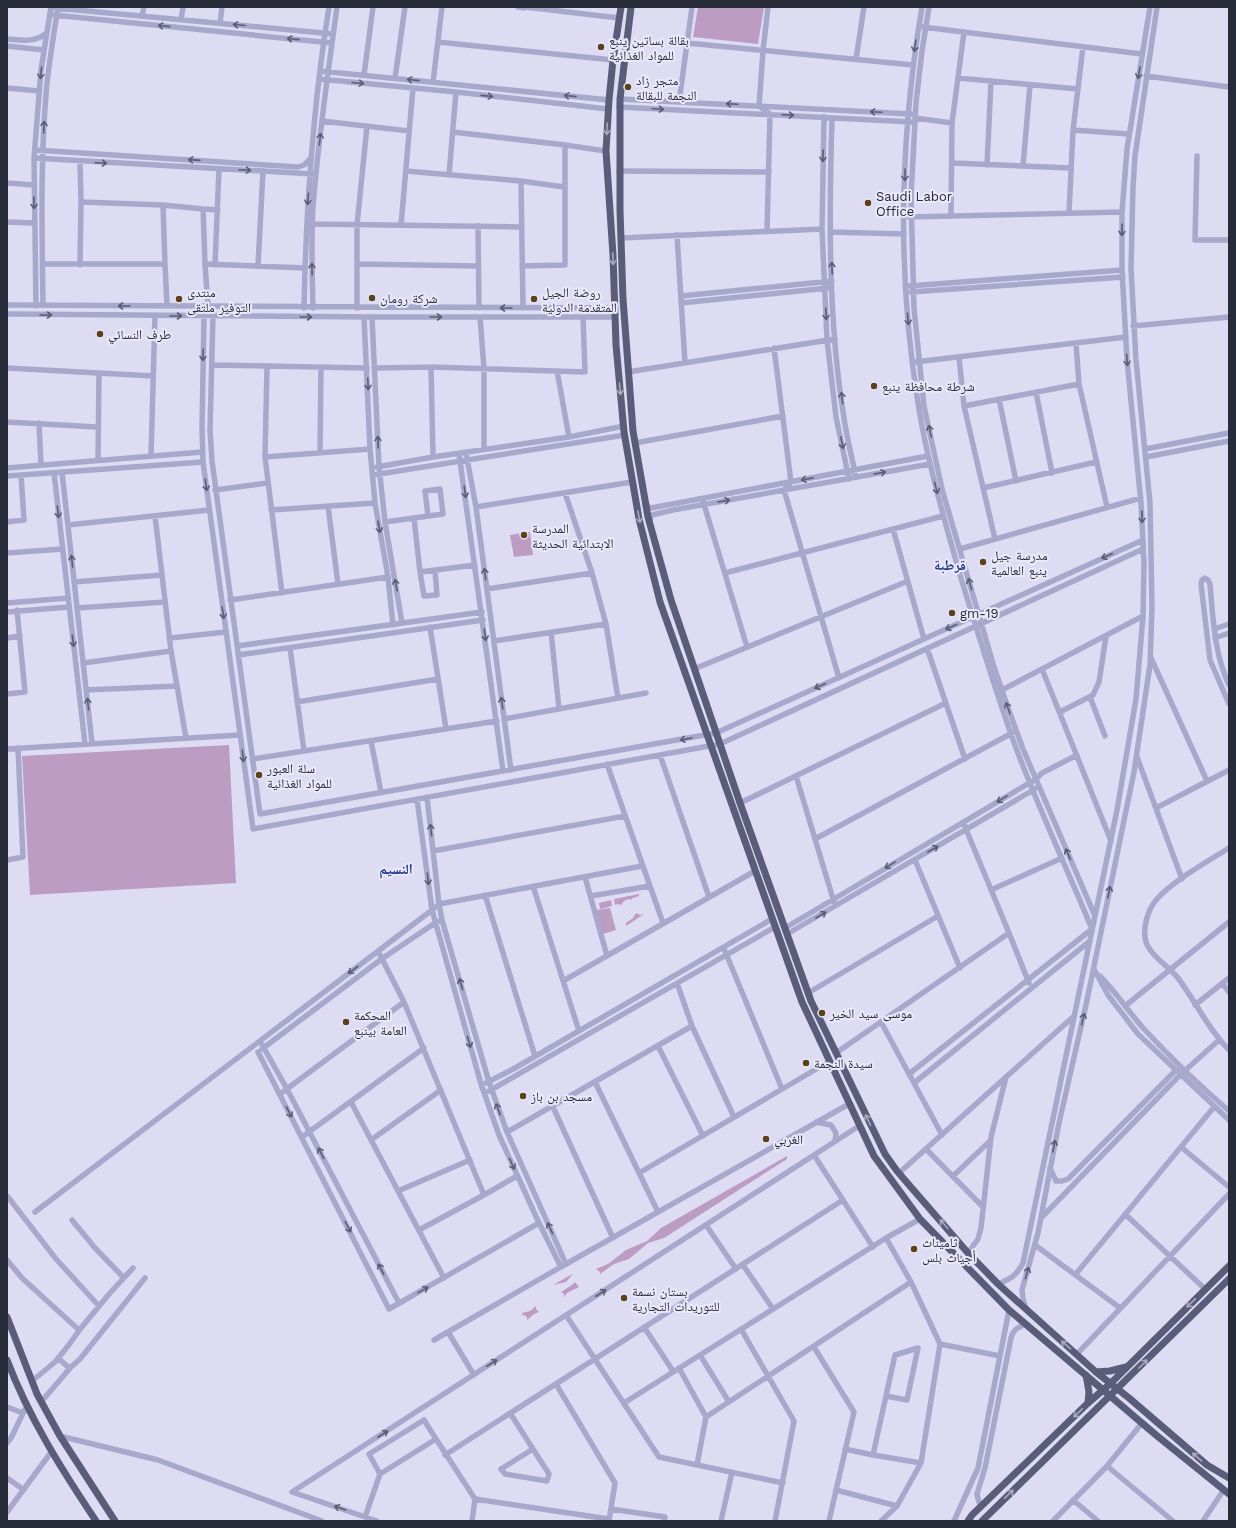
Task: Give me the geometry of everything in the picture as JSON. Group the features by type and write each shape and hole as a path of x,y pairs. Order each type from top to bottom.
{"main road":[{"path":"621,7 613,60 608,109 606,151 616,345 625,435 632,482 639,519 660,602 802,1002 874,1156 920,1219 1009,1310 1102,1390 1226,1493"},
{"path":"631,7 619,107 619,171 623,299 628,372 635,443 645,504 671,600 694,669 740,803 808,992 877,1140 885,1154 899,1173 968,1253 1027,1311 1096,1372 1129,1398 1207,1465 1228,1477"},
{"path":"965,1521 970,1518 1088,1403 1110,1384 1229,1266"},
{"path":"982,1521 1229,1278"},
{"path":"7,1317 41,1402 60,1436 115,1521"},
{"path":"7,1360 40,1432 96,1521"},
{"path":"1096,1372 1110,1371 1126,1367"},
{"path":"1086,1375 1089,1392 1088,1403"},
{"path":"1126,1380 1126,1389 1129,1398"}],"street":[{"path":"36,306 34,150 39,91 46,33 51,7 333,34"},
{"path":"43,306 43,151 47,82 58,7"},
{"path":"142,16 144,7"},
{"path":"181,20 183,7"},
{"path":"220,23 222,7"},
{"path":"313,308 312,156 324,33 329,7"},
{"path":"304,308 307,207 322,121 337,7"},
{"path":"364,75 372,7"},
{"path":"396,78 405,7"},
{"path":"433,82 442,7"},
{"path":"518,7 572,10 619,18"},
{"path":"679,102 692,7"},
{"path":"759,106 768,7"},
{"path":"856,59 864,7"},
{"path":"908,114 913,65 922,7"},
{"path":"929,7 905,164 904,234 906,293 912,362 928,456 943,516 1002,690 1014,732"},
{"path":"1146,7 1149,14"},
{"path":"998,1284 1014,1277 1018,1273 1023,1263 1111,841 1136,699 1143,616 1143,540 1141,498 1126,337 1122,270 1122,212 1123,185 1129,134 1150,7"},
{"path":"1027,1311 1022,1290 1035,1245 1059,1123 1094,969 1146,701 1150,657 1152,606 1151,523 1133,326 1131,269 1135,156 1157,7"},
{"path":"1155,16 1161,7"},
{"path":"49,15 332,43"},
{"path":"918,27 1142,54"},
{"path":"951,216 952,123 964,32"},
{"path":"7,39 30,41 40,38 46,33"},
{"path":"438,42 613,60"},
{"path":"687,43 913,65"},
{"path":"7,46 44,50"},
{"path":"1069,213 1073,130 1083,47"},
{"path":"320,71 609,100"},
{"path":"1146,76 1229,87"},
{"path":"958,78 1078,89"},
{"path":"319,79 456,92 608,109"},
{"path":"987,164 991,81"},
{"path":"1023,166 1030,85"},
{"path":"7,88 39,91"},
{"path":"401,225 413,88"},
{"path":"449,175 456,92"},
{"path":"620,98 908,114 913,119 911,217 913,292 924,406 942,489 960,549 976,615"},
{"path":"759,106 770,114"},
{"path":"619,107 832,118 913,119 952,123"},
{"path":"767,231 770,114"},
{"path":"824,117 822,229 827,340 836,417 849,479"},
{"path":"832,118 830,232 832,284 844,418 856,477"},
{"path":"322,121 409,131"},
{"path":"357,308 357,225 367,126"},
{"path":"1073,130 1129,134"},
{"path":"453,132 606,151"},
{"path":"522,266 565,265 565,145"},
{"path":"34,150 298,167 308,162 312,156"},
{"path":"1197,156 1195,240 1229,240"},
{"path":"34,158 80,162 313,174"},
{"path":"80,162 80,265"},
{"path":"952,163 1071,168"},
{"path":"215,265 219,169"},
{"path":"258,266 263,171"},
{"path":"406,171 521,181 564,187"},
{"path":"619,171 769,172"},
{"path":"521,181 523,308"},
{"path":"7,183 34,185"},
{"path":"81,202 163,205 218,210"},
{"path":"163,205 167,306"},
{"path":"203,209 204,264 208,307"},
{"path":"904,217 1122,212"},
{"path":"7,222 34,223"},
{"path":"313,224 521,227"},
{"path":"478,226 479,308"},
{"path":"621,238 822,229"},
{"path":"830,232 904,234"},
{"path":"677,235 685,362"},
{"path":"43,264 165,264"},
{"path":"204,264 305,268"},
{"path":"357,264 478,266"},
{"path":"906,286 1122,270"},
{"path":"906,293 1123,277"},
{"path":"681,296 824,281 832,284"},
{"path":"681,302 824,288 832,284"},
{"path":"7,306 615,308"},
{"path":"7,314 364,317 615,317"},
{"path":"151,456 155,315"},
{"path":"204,316 202,452 253,829 720,744 1143,549"},
{"path":"213,316 210,430 212,461 260,814"},
{"path":"364,317 370,449 373,467 375,503 388,577 393,625"},
{"path":"372,317 376,368 379,466 385,522 402,623"},
{"path":"480,317 484,369 484,450"},
{"path":"376,368 431,367 585,372 583,317"},
{"path":"1133,326 1229,317"},
{"path":"912,362 1126,337"},
{"path":"628,372 836,338"},
{"path":"1076,343 1079,384 1107,507"},
{"path":"774,348 792,482"},
{"path":"959,357 964,406 995,539"},
{"path":"212,364 367,368"},
{"path":"267,366 265,457 282,593"},
{"path":"320,453 321,367"},
{"path":"431,367 433,457"},
{"path":"7,368 153,376"},
{"path":"557,371 569,437"},
{"path":"98,460 97,427 99,374"},
{"path":"964,406 1079,384"},
{"path":"1036,392 1052,472"},
{"path":"999,399 1016,481"},
{"path":"635,443 783,416"},
{"path":"7,422 97,427"},
{"path":"39,423 42,465"},
{"path":"373,467 569,437 624,426"},
{"path":"1145,448 1229,433"},
{"path":"373,475 625,435"},
{"path":"1146,457 1229,441"},
{"path":"265,457 370,449"},
{"path":"7,468 202,452"},
{"path":"466,453 476,506 511,770"},
{"path":"459,454 503,771"},
{"path":"649,522 652,515 703,502 792,482 928,456"},
{"path":"7,476 203,462"},
{"path":"983,488 1096,462"},
{"path":"645,504 651,508 703,502 784,490 930,464"},
{"path":"62,472 92,743"},
{"path":"54,473 85,744"},
{"path":"7,522 24,520 21,475"},
{"path":"476,506 632,482"},
{"path":"784,490 792,482"},
{"path":"215,490 268,483"},
{"path":"385,522 443,514 440,489 425,491 428,516"},
{"path":"784,490 839,678"},
{"path":"565,493 592,573 606,624 618,698"},
{"path":"960,549 1141,498"},
{"path":"703,502 747,647"},
{"path":"272,510 375,503"},
{"path":"328,506 338,584"},
{"path":"68,525 209,510"},
{"path":"155,516 171,651 186,738"},
{"path":"724,573 943,516"},
{"path":"414,518 424,596 437,594 435,570"},
{"path":"893,529 924,639"},
{"path":"251,816 716,733 1143,540"},
{"path":"7,553 62,549"},
{"path":"420,572 475,565"},
{"path":"487,588 592,573"},
{"path":"74,582 162,575"},
{"path":"230,600 388,577"},
{"path":"1229,685 1219,658 1215,638 1210,584 1205,578 1202,580 1201,584 1210,660 1229,704"},
{"path":"694,669 908,581"},
{"path":"7,603 68,598"},
{"path":"77,608 165,602"},
{"path":"7,612 69,607"},
{"path":"7,694 25,692 17,610"},
{"path":"237,646 482,612"},
{"path":"1002,690 1143,616"},
{"path":"238,655 483,620"},
{"path":"494,640 606,624"},
{"path":"1214,629 1229,624"},
{"path":"979,625 991,676 1062,858 1092,929"},
{"path":"430,627 446,729"},
{"path":"170,638 226,632"},
{"path":"550,632 560,709"},
{"path":"1215,638 1229,633"},
{"path":"7,638 20,636"},
{"path":"1060,712 1093,695 1099,682 1106,636"},
{"path":"290,648 304,751"},
{"path":"927,648 965,759"},
{"path":"83,663 171,651"},
{"path":"1150,657 1208,781"},
{"path":"1042,669 1111,841"},
{"path":"297,702 438,679"},
{"path":"86,690 177,686"},
{"path":"504,719 646,693"},
{"path":"1090,696 1105,736"},
{"path":"740,803 946,703"},
{"path":"252,759 497,721"},
{"path":"815,839 1014,732"},
{"path":"7,749 240,735"},
{"path":"371,741 381,792"},
{"path":"7,860 23,857 18,748"},
{"path":"660,755 709,897"},
{"path":"786,931 833,899 1033,781 1042,773 1077,755"},
{"path":"1136,757 1182,879"},
{"path":"607,764 663,923"},
{"path":"1156,808 1229,770"},
{"path":"796,776 835,906"},
{"path":"1036,789 1095,916"},
{"path":"786,931 835,906 1036,789"},
{"path":"427,797 442,920 489,1082 507,1132 564,1265"},
{"path":"418,799 432,910 484,1094 499,1135 517,1176 539,1223 564,1265"},
{"path":"433,851 625,816"},
{"path":"963,822 1031,988"},
{"path":"1229,848 1182,879 1156,900 1148,914 1144,931 1146,943 1152,952 1177,978 1218,1040 1229,1050"},
{"path":"991,890 1062,858"},
{"path":"915,860 960,968"},
{"path":"35,1212 439,904 642,866"},
{"path":"563,980 755,871"},
{"path":"585,876 607,956"},
{"path":"534,886 579,1031"},
{"path":"591,896 650,886"},
{"path":"485,895 535,1056"},
{"path":"808,992 938,916"},
{"path":"481,1084 489,1082 535,1056 772,919"},
{"path":"258,1052 383,958 435,923 442,920"},
{"path":"1125,1006 1229,922"},
{"path":"484,1094 775,927"},
{"path":"909,1074 1092,929"},
{"path":"836,1053 1009,933"},
{"path":"914,1083 1090,941"},
{"path":"723,947 782,1090"},
{"path":"378,951 383,958 404,1002 424,1048 484,1195"},
{"path":"1094,969 1112,988 1144,1029 1229,1111"},
{"path":"1094,969 1108,995 1138,1034 1229,1120"},
{"path":"1195,1005 1229,978"},
{"path":"677,982 692,1026 734,1118"},
{"path":"1222,983 1229,992"},
{"path":"280,1094 404,1002"},
{"path":"899,1173 1074,1016"},
{"path":"881,1022 942,1135"},
{"path":"507,1132 692,1026"},
{"path":"1050,1168 1056,1181 1062,1182 1068,1179 1178,1072 1186,1070 1218,1040"},
{"path":"260,1041 310,1132 399,1303"},
{"path":"254,1046 280,1094 389,1309 539,1223"},
{"path":"658,1046 703,1136"},
{"path":"302,1137 424,1048"},
{"path":"639,1173 830,1061"},
{"path":"1040,1218 1178,1072"},
{"path":"968,1253 978,1239 981,1228 990,1141 1006,1077"},
{"path":"595,1082 658,1212"},
{"path":"371,1140 441,1090"},
{"path":"351,1102 444,1278"},
{"path":"434,1340 849,1104"},
{"path":"553,1106 613,1238"},
{"path":"1075,1275 1214,1107"},
{"path":"816,1122 831,1125 836,1133 835,1141"},
{"path":"377,1521 292,1492 859,1126"},
{"path":"953,1176 990,1141"},
{"path":"1181,1147 1229,1187"},
{"path":"926,1149 983,1208"},
{"path":"814,1155 873,1247"},
{"path":"398,1191 470,1160"},
{"path":"419,1230 517,1176"},
{"path":"1077,1354 1229,1194"},
{"path":"8,1197 56,1259 99,1306"},
{"path":"445,1455 843,1200"},
{"path":"1125,1214 1205,1289"},
{"path":"624,1403 886,1238 920,1219"},
{"path":"72,1220 95,1248 124,1278"},
{"path":"706,1225 736,1269"},
{"path":"881,1521 897,1506 921,1463 940,1344 911,1282 886,1238"},
{"path":"1035,1245 1120,1308"},
{"path":"7,1260 22,1278 79,1330"},
{"path":"743,1264 773,1309"},
{"path":"32,1381 58,1358 99,1306 133,1268"},
{"path":"41,1402 80,1359 145,1278"},
{"path":"706,1417 911,1282"},
{"path":"954,1521 978,1468 1009,1310"},
{"path":"566,1315 659,1457 783,1483"},
{"path":"982,1505 979,1502 977,1494 985,1468 1012,1332 1025,1324"},
{"path":"644,1327 674,1372"},
{"path":"741,1329 794,1421 783,1483 774,1521"},
{"path":"448,1332 474,1375"},
{"path":"940,1344 1000,1356"},
{"path":"814,1347 854,1412 829,1521"},
{"path":"873,1455 895,1355 918,1348 907,1400 886,1396"},
{"path":"700,1355 729,1402"},
{"path":"58,1358 68,1367 72,1367"},
{"path":"679,1368 706,1417 697,1465"},
{"path":"475,1499 609,1520 615,1483 556,1384"},
{"path":"7,1443 11,1438 27,1405"},
{"path":"7,1407 23,1413"},
{"path":"510,1413 534,1449 549,1474 547,1481 505,1474 501,1469 534,1449"},
{"path":"407,1418 414,1427"},
{"path":"380,1474 369,1454 424,1420 445,1455 475,1499 472,1521"},
{"path":"1053,1521 1107,1466 1142,1423"},
{"path":"60,1436 158,1460 322,1521"},
{"path":"365,1517 380,1474 436,1439"},
{"path":"368,1443 374,1452"},
{"path":"845,1449 921,1463"},
{"path":"7,1512 52,1451"},
{"path":"1107,1466 1172,1521"},
{"path":"721,1521 732,1472"},
{"path":"7,1478 24,1490"},
{"path":"836,1490 897,1506"},
{"path":"1203,1521 1226,1493"},
{"path":"1073,1500 1098,1521"},
{"path":"611,1509 664,1517 664,1521"}],"shaded area":[{"path":"698,7 764,7 758,44 693,37"},
{"path":"530,532 533,555 514,557 510,535"},
{"path":"229,745 236,883 30,895 22,756"},
{"path":"639,894 639,896 631,900 629,899 624,901 621,905 615,905 614,899"},
{"path":"611,900 612,906 600,909 599,903"},
{"path":"610,908 616,930 603,934 596,910"},
{"path":"636,913 640,915 644,914 626,926 626,923 633,918"},
{"path":"787,1156 787,1159 664,1238 648,1243 629,1259 614,1264 600,1274 600,1272 596,1269 608,1264 626,1250 647,1241 661,1228"},
{"path":"573,1274 566,1282 553,1285 567,1277"},
{"path":"575,1282 579,1287 567,1293 564,1297 564,1294 561,1292"},
{"path":"536,1306 536,1309 539,1312 527,1320 527,1317 522,1313 530,1311"}],"place":[{"name":"بقالة بساتين ينبع للمواد الغذائية","path":"601,47"},
{"name":"متجر زاد النجمة للبقالة","path":"628,87"},
{"name":"Saudi Labor Office","path":"868,203"},
{"name":"شركة رومان","path":"372,298"},
{"name":"منتدى التوفير ملتقى","path":"179,299"},
{"name":"روضة الجيل المتقدمة الدولية","path":"534,299"},
{"name":"طرف النسائي","path":"100,334"},
{"name":"شرطة محافظة ينبع","path":"874,386"},
{"name":"المدرسة الابتدائية الحديثة","path":"524,535"},
{"name":"مدرسة جيل ينبع العالمية","path":"983,562"},
{"name":"gm-19","path":"952,613"},
{"name":"سلة العبور للمواد الغذائية","path":"259,775"},
{"name":"موسى سيد الخير","path":"822,1013"},
{"name":"المحكمة العامة بينبع","path":"346,1022"},
{"name":"سيدة النجمة","path":"806,1063"},
{"name":"مسجد بن باز","path":"523,1096"},
{"name":"الغربي","path":"766,1139"},
{"name":"ثاميناث أجياث بلس","path":"914,1249"},
{"name":"بستان نسمة للتوريدات التجارية","path":"624,1298"}],"district":[{"name":"قرطبة","path":"950,565"},
{"name":"النسيم","path":"396,869"}]}
